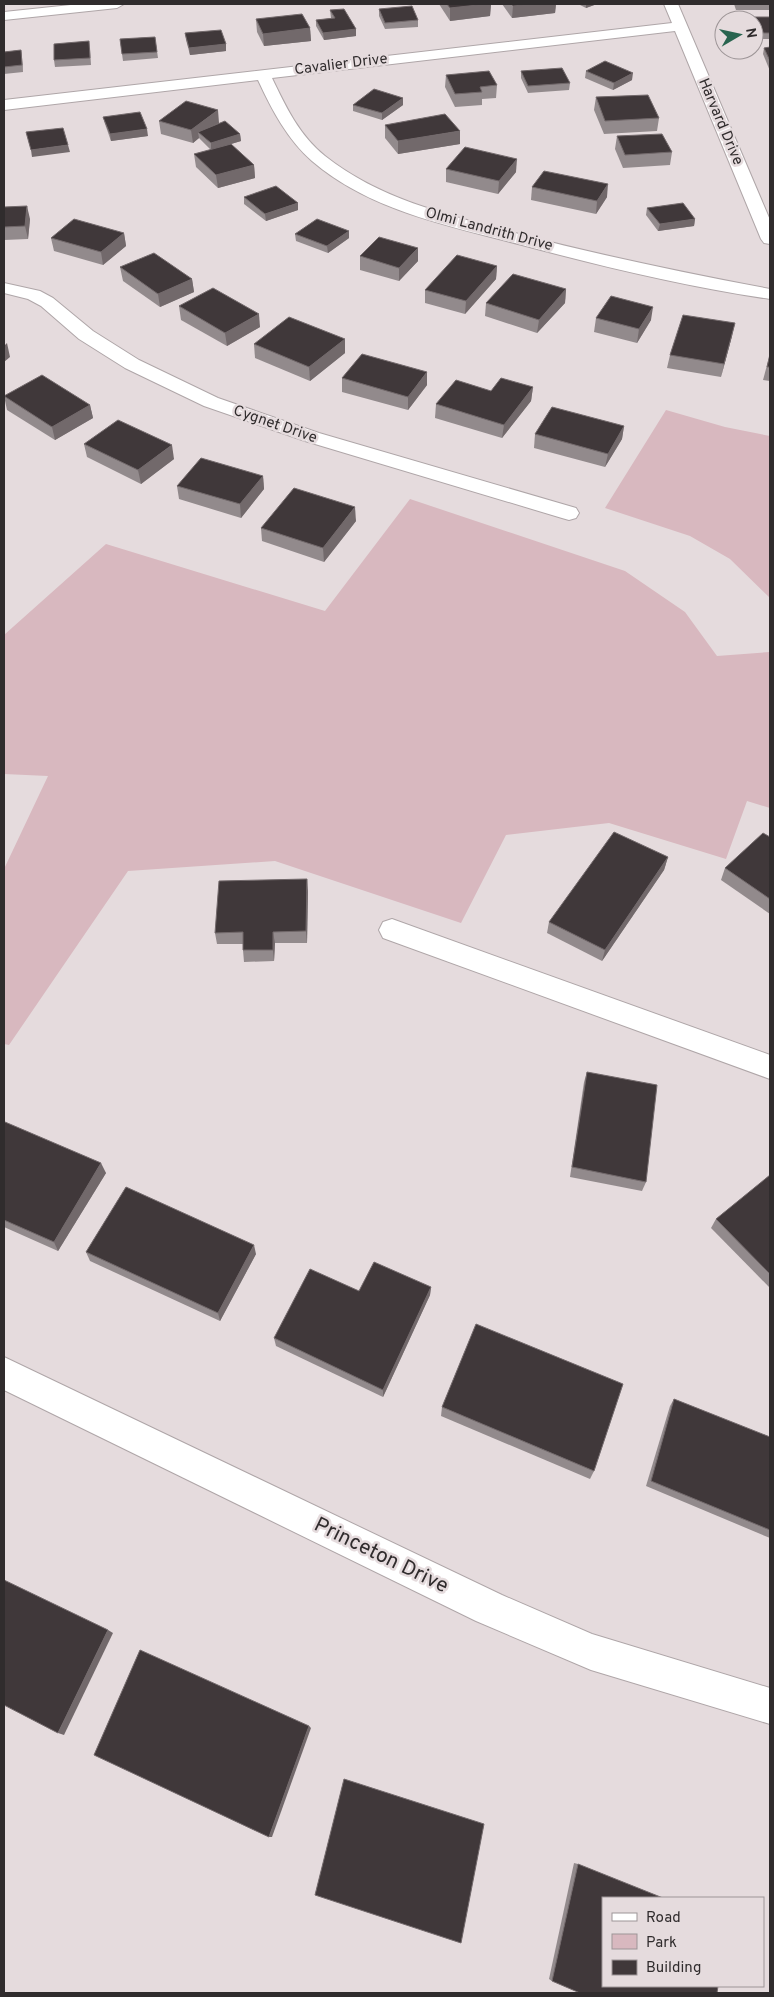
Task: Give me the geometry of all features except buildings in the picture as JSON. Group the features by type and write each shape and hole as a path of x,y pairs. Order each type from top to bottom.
{"street":[{"path":"4,16 58,7 117,4"},
{"name":"Harvard Drive","path":"671,4 770,239"},
{"name":"Cavalier Drive","path":"4,105 679,26"},
{"name":"Olmi Landrith Drive","path":"263,74 284,120 301,142 333,169 381,197 436,217 561,250 697,281 770,294"},
{"name":"Cygnet Drive","path":"4,288 34,295 47,302 86,335 132,364 212,402 312,437 570,514"},
{"path":"392,930 770,1067"},
{"name":"Princeton Drive","path":"4,1373 497,1612 591,1652 770,1706"}],"green space":[{"path":"666,410 725,427 770,436 770,598 730,559 690,536 605,508"},
{"path":"410,499 625,571 685,612 717,656 770,652 770,808 747,801 726,859 609,823 506,835 461,923 275,861 128,871 9,1045 4,1044 4,869 48,776 4,774 4,635 106,544 325,611"}]}
